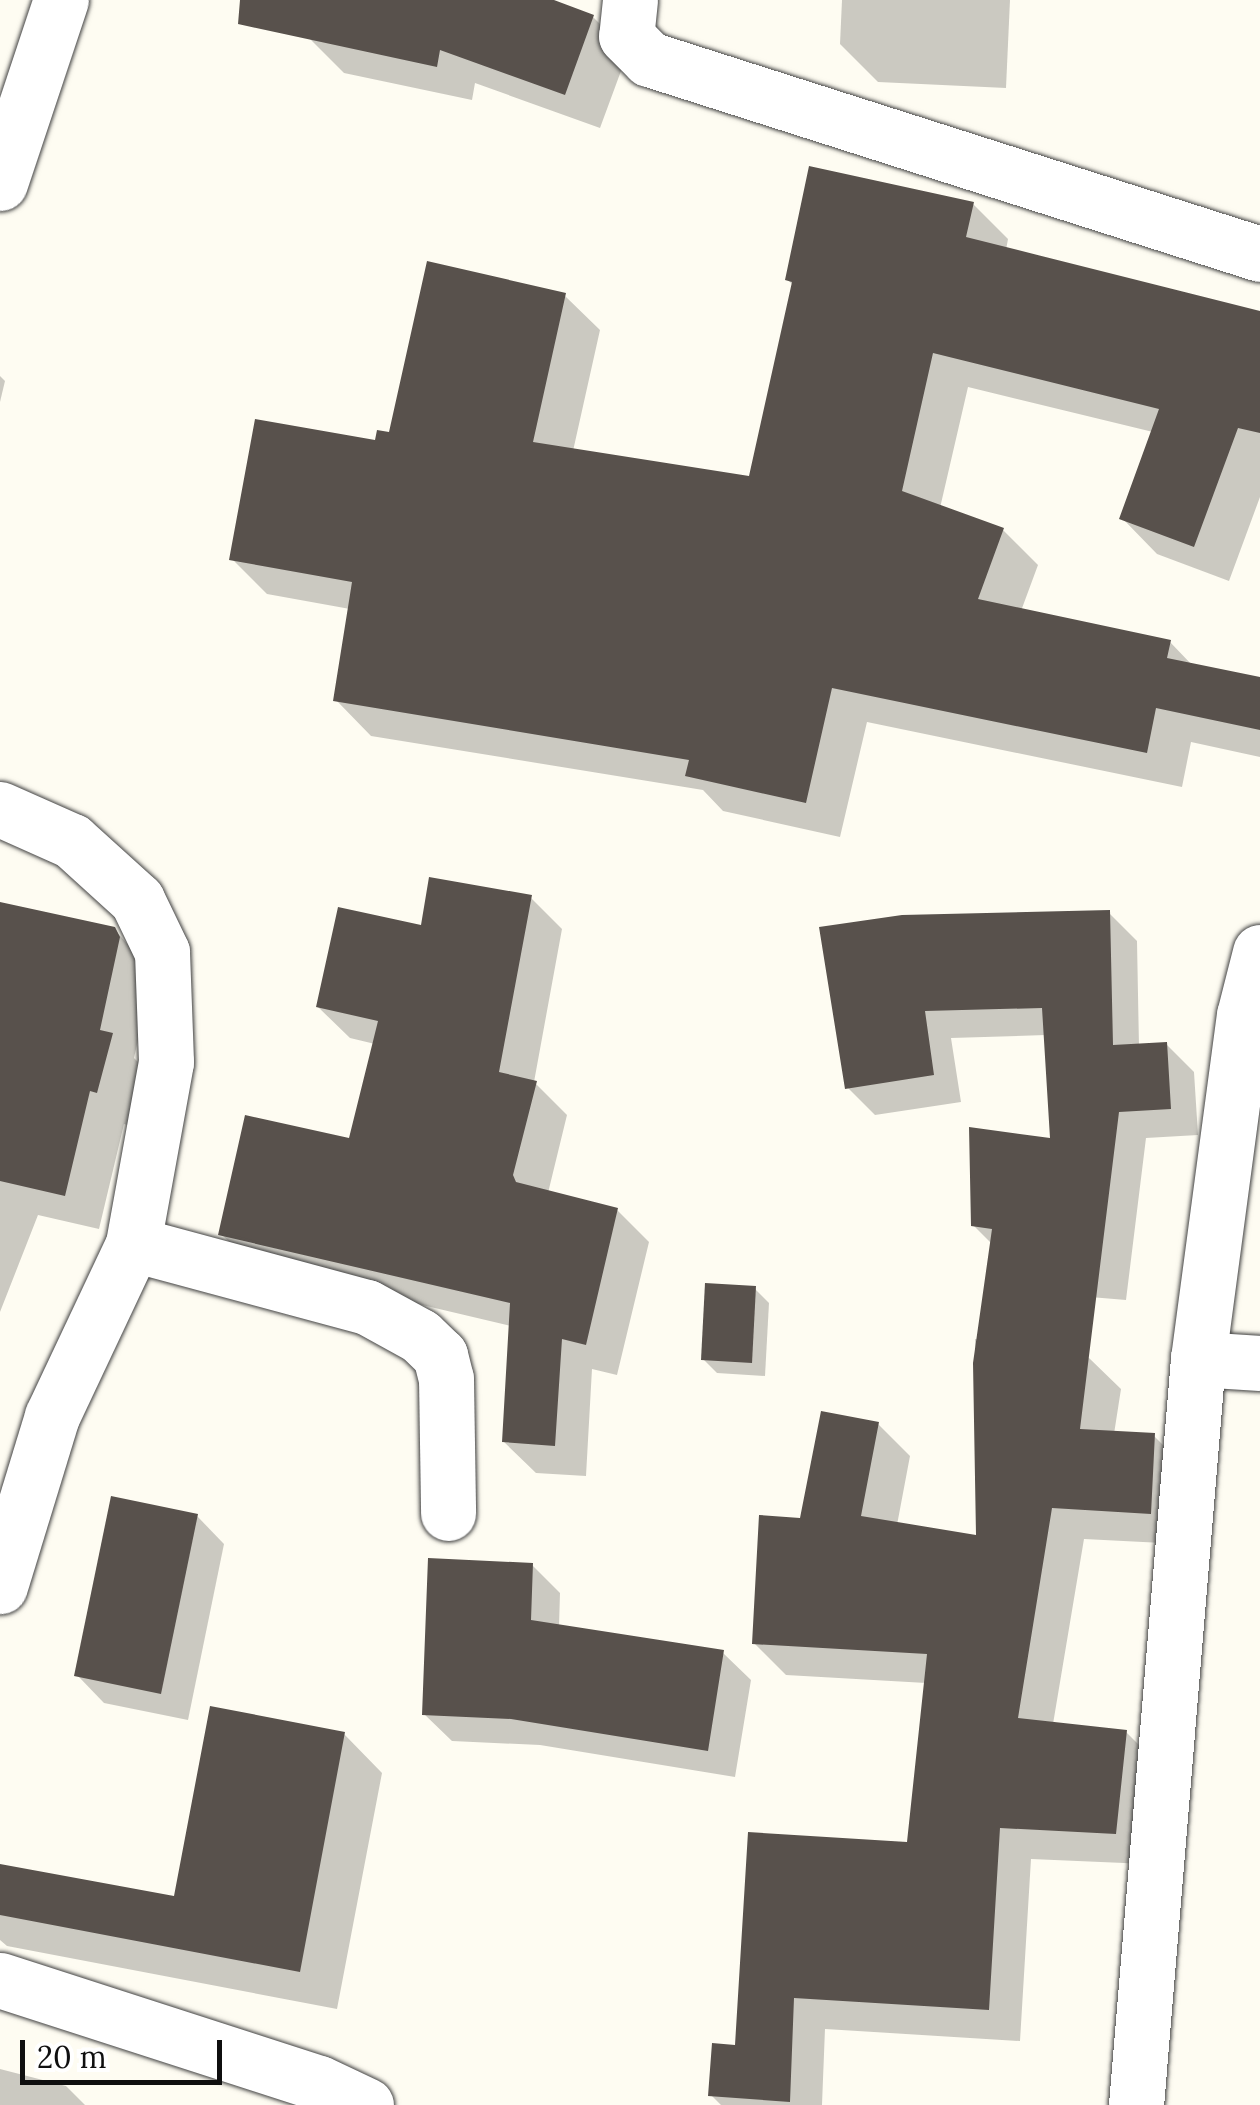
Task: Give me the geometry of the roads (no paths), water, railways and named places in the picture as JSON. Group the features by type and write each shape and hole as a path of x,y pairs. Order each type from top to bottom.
{"street":[{"path":"0,183 61,0"},
{"path":"630,0 626,36 649,58 1260,254"},
{"path":"0,809 85,853 137,900 162,952 166,1062 133,1244 52,1416 0,1586"},
{"path":"1136,2105 1198,1360 1244,1015 1260,952"},
{"path":"133,1244 367,1306 420,1336 440,1355 446,1379 448,1513"},
{"path":"1198,1360 1260,1362"},
{"path":"0,1980 319,2084 366,2105"}]}
